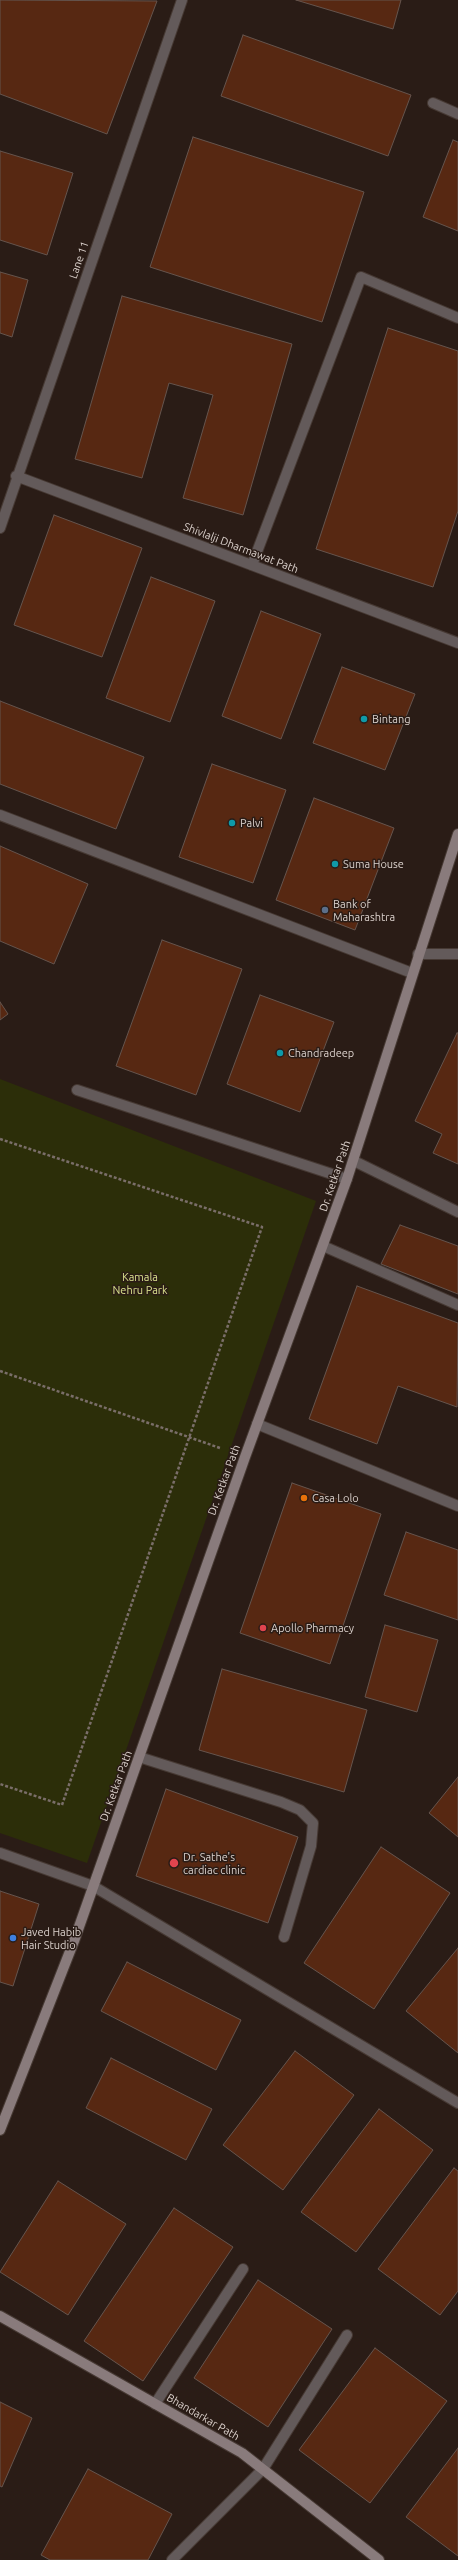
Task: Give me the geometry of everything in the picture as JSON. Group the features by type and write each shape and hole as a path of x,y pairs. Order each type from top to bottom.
{"street":[{"name":"Lane 11","path":"0,528 16,476 182,0"},
{"path":"433,103 458,114"},
{"path":"252,565 361,277 458,318"},
{"name":"Shivlalji Dharmawat Path","path":"16,476 458,643"},
{"path":"0,815 412,973"},
{"name":"Dr. Ketkar Path","path":"0,2130 74,1941 245,1457 354,1161 418,954 458,834"},
{"path":"418,954 458,954"},
{"path":"76,1090 347,1179"},
{"path":"354,1161 458,1212"},
{"path":"322,1246 458,1305"},
{"path":"257,1424 458,1506"},
{"path":"139,1757 281,1802 300,1810 313,1822 311,1846 284,1937"},
{"path":"0,1853 93,1886 458,2103"},
{"path":"155,2404 244,2269"},
{"name":"Bhandarkar Path","path":"0,2316 242,2453 380,2560"},
{"path":"172,2560 263,2469 348,2335"}],"path":[{"path":"0,1139 262,1227 62,1805 0,1784"},
{"path":"0,1371 245,1457"}],"green space":[{"name":"Kamala Nehru Park","path":"0,1079 316,1201 87,1863 0,1833"}],"building":[{"path":"0,0 157,1 107,134 0,94"},
{"path":"296,0 401,0 393,29"},
{"path":"243,35 411,95 388,156 221,96"},
{"path":"193,137 364,192 322,322 150,267"},
{"path":"453,140 458,142 458,231 423,217"},
{"path":"0,151 73,173 47,255 0,240"},
{"path":"0,272 28,280 12,337 0,333"},
{"path":"122,296 292,344 243,515 183,498 213,395 169,383 142,478 75,459"},
{"path":"388,328 458,351 458,511 433,587 316,549"},
{"path":"54,515 142,548 102,657 14,625"},
{"path":"151,577 215,601 170,722 106,698"},
{"path":"261,611 321,634 281,739 222,716"},
{"name":"Bintang","path":"342,667 415,694 385,770 313,743"},
{"path":"0,701 144,757 116,829 0,784"},
{"name":"Palvi","path":"212,764 286,790 253,883 179,857"},
{"name":"Suma House","path":"314,798 394,828 355,930 276,900"},
{"path":"0,846 88,884 54,964 0,941"},
{"path":"162,940 242,969 196,1095 116,1066"},
{"name":"Chandradeep","path":"260,995 334,1022 300,1112 227,1084"},
{"path":"0,1002 8,1014 0,1020"},
{"path":"457,1033 458,1164 433,1153 442,1134 415,1121"},
{"path":"400,1225 458,1246 458,1294 381,1264"},
{"path":"357,1286 458,1323 457,1407 398,1386 377,1444 309,1419"},
{"path":"292,1483 381,1514 330,1664 240,1633"},
{"path":"406,1532 458,1550 458,1620 384,1595"},
{"path":"385,1625 438,1640 417,1712 365,1697"},
{"path":"222,1669 367,1710 344,1792 199,1750"},
{"path":"458,1777 458,1837 429,1813"},
{"path":"166,1789 298,1837 268,1923 136,1876"},
{"path":"381,1847 450,1893 374,2009 304,1963"},
{"path":"0,1891 39,1904 13,1986 0,1982"},
{"path":"458,1948 458,2053 406,2011"},
{"path":"127,1962 241,2020 216,2070 101,2011"},
{"path":"295,2051 354,2095 283,2190 223,2145"},
{"path":"111,2058 212,2109 186,2160 86,2108"},
{"path":"379,2109 433,2150 356,2252 301,2212"},
{"path":"454,2168 458,2171 458,2291 440,2315 378,2269"},
{"path":"58,2181 126,2224 68,2315 0,2272"},
{"path":"174,2208 233,2247 143,2381 84,2341"},
{"path":"258,2280 332,2329 268,2427 194,2378"},
{"path":"375,2348 447,2401 370,2503 299,2450"},
{"path":"0,2402 32,2418 2,2487 0,2486"},
{"path":"458,2448 458,2556 406,2517"},
{"path":"88,2469 172,2514 148,2560 50,2560 41,2555"}],"place":[{"name":"Bintang","path":"364,719"},
{"name":"Palvi","path":"232,823"},
{"name":"Suma House","path":"335,864"},
{"name":"Bank of Maharashtra","path":"325,910"},
{"name":"Chandradeep","path":"280,1053"},
{"name":"Casa Lolo","path":"304,1498"},
{"name":"Apollo Pharmacy","path":"263,1628"},
{"name":"Dr. Sathe's cardiac clinic","path":"174,1863"},
{"name":"Javed Habib Hair Studio","path":"13,1938"}]}
